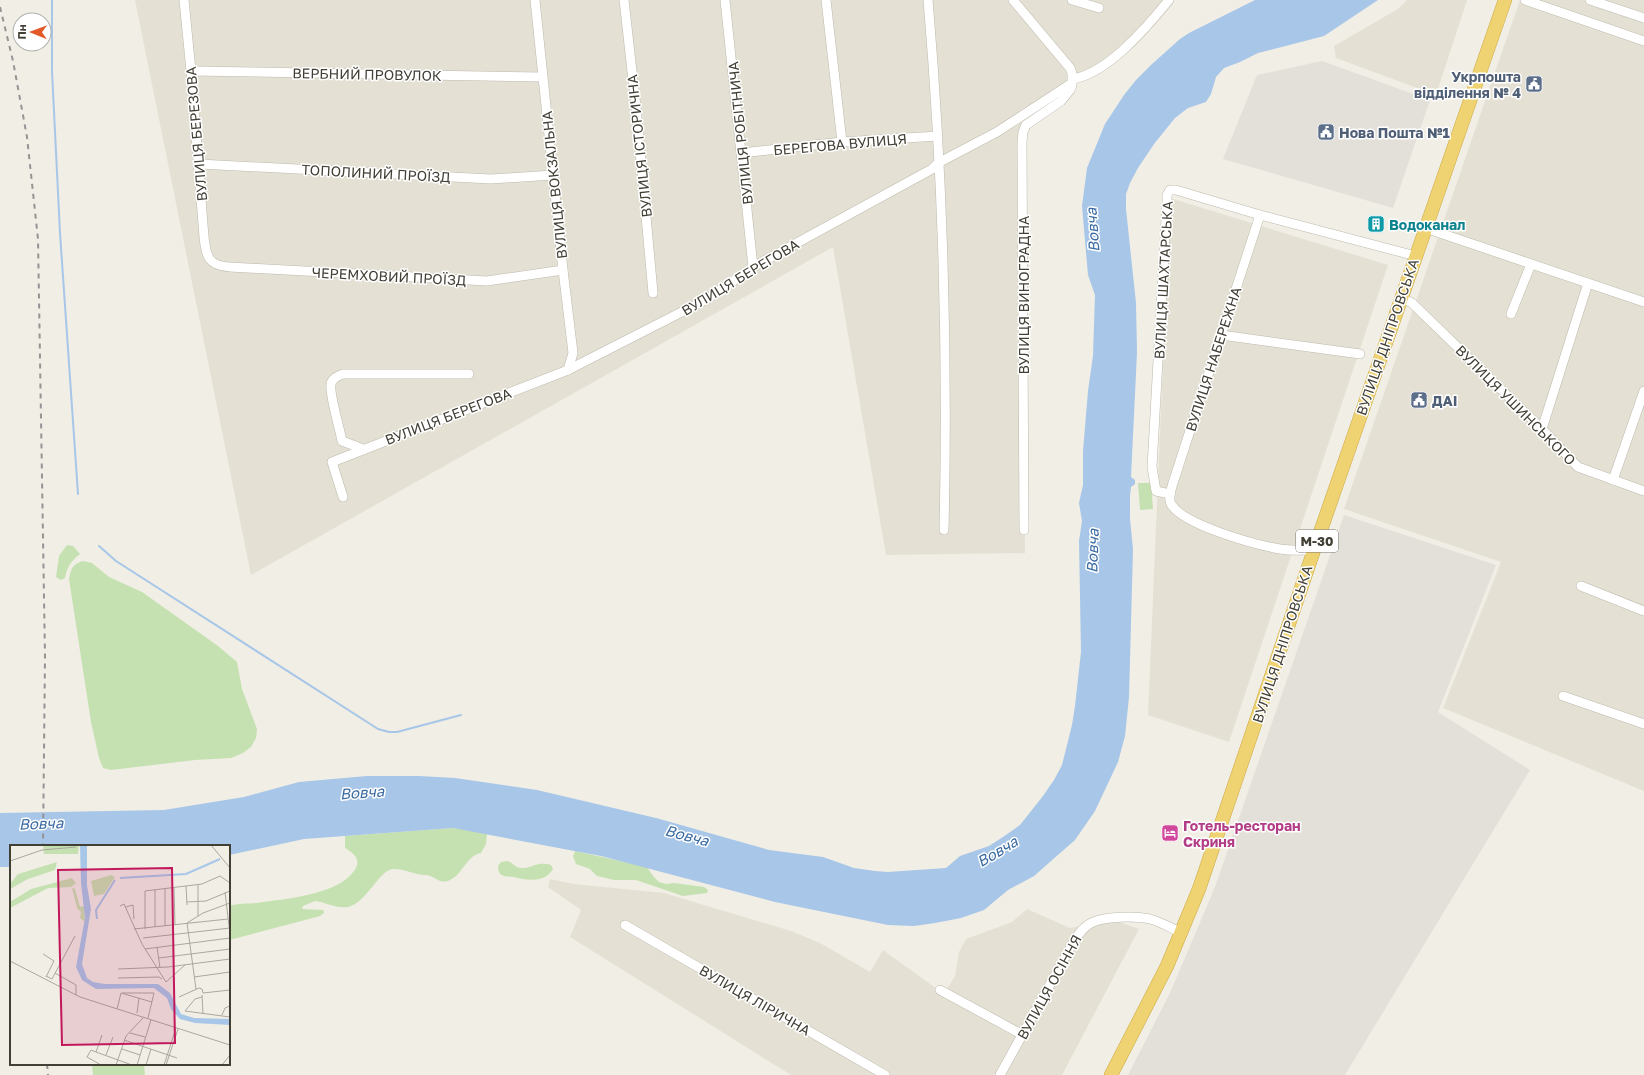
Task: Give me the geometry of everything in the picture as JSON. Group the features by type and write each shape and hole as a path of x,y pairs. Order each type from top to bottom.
{"highway":[{"name":"ВУЛИЦЯ ДНІПРОВСЬКА","path":"1111,1075 1168,966 1211,856 1314,550 1505,0"}],"street":[{"name":"ВУЛИЦЯ БЕРЕЗОВА","path":"184,0 206,251 209,259 215,264"},
{"name":"ВУЛИЦЯ ВОКЗАЛЬНА","path":"535,0 542,77 573,353 568,370"},
{"name":"ВУЛИЦЯ ІСТОРИЧНА","path":"624,0 636,107 653,292"},
{"name":"ВУЛИЦЯ РОБІТНИЧА","path":"725,0 753,267"},
{"path":"826,0 842,142"},
{"path":"928,0 938,136 944,282 946,446 944,530"},
{"path":"1013,0 1070,68 1073,81"},
{"path":"1072,0 1099,8"},
{"name":"ВУЛИЦЯ БЕРЕГОВА","path":"343,497 332,462 363,448 568,370 709,298 753,267 932,169 938,163 997,132 1073,81 1087,75 1111,61 1156,16 1169,0"},
{"path":"1525,0 1546,4 1644,41"},
{"path":"1590,0 1644,18"},
{"name":"ВЕРБНИЙ ПРОВУЛОК","path":"191,72 542,77"},
{"name":"ВУЛИЦЯ ВИНОГРАДНА","path":"1024,530 1023,132 1026,125 1061,101 1070,90 1073,81"},
{"name":"БЕРЕГОВА ВУЛИЦЯ","path":"742,153 842,142 938,136"},
{"name":"ТОПОЛИНИЙ ПРОЇЗД","path":"198,164 491,178 554,175"},
{"name":"ВУЛИЦЯ ШАХТАРСЬКА","path":"1170,498 1156,491 1152,467 1167,194 1170,190 1176,190 1260,215 1416,256"},
{"name":"ВУЛИЦЯ НАБЕРЕЖНА","path":"1170,498 1260,215"},
{"path":"1425,228 1644,302"},
{"name":"ЧЕРЕМХОВИЙ ПРОЇЗД","path":"215,264 230,268 487,281 563,270"},
{"path":"1511,314 1531,264"},
{"path":"1542,430 1588,283"},
{"name":"ВУЛИЦЯ УШИНСЬКОГО","path":"1402,298 1412,303 1578,467 1644,491"},
{"path":"1221,335 1360,354"},
{"path":"363,448 342,441 332,401 331,383 335,377 343,374 469,374"},
{"path":"1613,480 1644,391"},
{"path":"1170,498 1183,516 1210,529 1280,549 1314,550"},
{"path":"1581,586 1644,611"},
{"path":"1563,696 1644,724"},
{"name":"ВУЛИЦЯ ОСІННЯ","path":"1000,1075 1082,929 1090,923 1104,918 1140,918 1155,921 1182,933"},
{"name":"ВУЛИЦЯ ЛІРИЧНА","path":"624,925 885,1075"},
{"path":"940,990 1023,1035"}],"shaded area":[{"path":"135,0 1169,0 1111,61 1020,110 1022,142 1025,553 886,555 833,247 251,575"},
{"path":"1407,0 1467,0 1436,95 1336,58 1334,46 1398,9"},
{"path":"1520,0 1644,0 1644,791 1443,708 1501,562 1344,509"},
{"path":"1322,61 1430,100 1393,208 1223,159 1257,75"},
{"path":"1170,198 1388,265 1229,742 1148,715"},
{"path":"1344,515 1496,565 1438,712 1530,770 1345,1075 1128,1075 1170,993 1215,887"},
{"path":"550,879 574,884 664,893 791,931 820,943 870,972 883,950 944,994 955,976 959,952 966,939 1012,922 1027,909 1070,928 1105,921 1119,922 1139,929 1062,1075 791,1075 570,937 581,910 548,887"}],"green space":[{"path":"1138,483 1151,483 1153,509 1140,510"},
{"path":"67,545 73,546 80,554 70,564 65,578 61,580 56,577 59,556"},
{"path":"83,561 92,563 109,577 142,592 218,646 237,662 242,689 257,729 256,738 251,747 243,753 231,758 195,760 111,770 103,768 99,758 91,722 69,579 70,572 73,567"},
{"path":"453,828 487,833 486,844 481,853 468,861 458,874 450,880 439,881 429,875 394,869 389,870 383,874 362,899 355,904 344,907 315,901 303,906 302,909 323,910 324,913 320,916 230,940 230,906 281,900 310,894 336,886 346,879 354,871 357,860 352,853 345,848 345,836"},
{"path":"575,851 647,867 659,882 666,884 674,883 704,887 708,890 707,893 683,896 636,880 614,880 597,876 590,869 576,864 573,856"},
{"path":"507,861 519,868 546,864 551,865 553,869 545,877 535,880 504,876 500,874 498,866 501,862"},
{"path":"92,1065 144,1065 145,1075 93,1075"}],"water":[{"name":"Вовча","path":"1255,0 1378,0 1324,36 1258,53 1224,68 1216,77 1211,94 1206,102 1188,108 1175,118 1154,144 1130,183 1126,194 1126,209 1136,303 1137,352 1131,477 1135,480 1135,484 1131,487 1130,496 1130,519 1133,549 1129,697 1125,736 1118,762 1095,811 1075,840 1034,876 1008,890 984,910 961,918 914,926 888,925 775,902 601,856 453,828 304,839 230,855 230,845 10,845 10,867 0,867 0,813 164,810 244,797 299,782 367,776 455,778 537,790 656,818 769,850 823,857 854,868 875,871 888,872 946,868 960,856 989,846 1003,837 1020,825 1054,780 1062,765 1075,706 1081,652 1079,541 1082,521 1079,503 1083,485 1083,451 1088,391 1093,356 1095,295 1088,275 1082,206 1087,168 1105,124 1124,95 1151,65 1180,39"}],"waterway":[{"path":"52,0 52,71 60,233 78,494"},
{"path":"99,546 116,561 378,729 389,732 397,732 461,715"}],"railway":[{"path":"0,7 13,61 27,137 38,239 45,657 43,845"},
{"path":"47,1065 48,1075"}],"place":[{"name":"Укрпошта відділення № 4","path":"1534,84"},
{"name":"Нова Пошта №1","path":"1326,132"},
{"name":"Водоканал","path":"1376,224"},
{"name":"ДАІ","path":"1419,400"},
{"name":"Готель-ресторан Скриня","path":"1170,833"}]}
